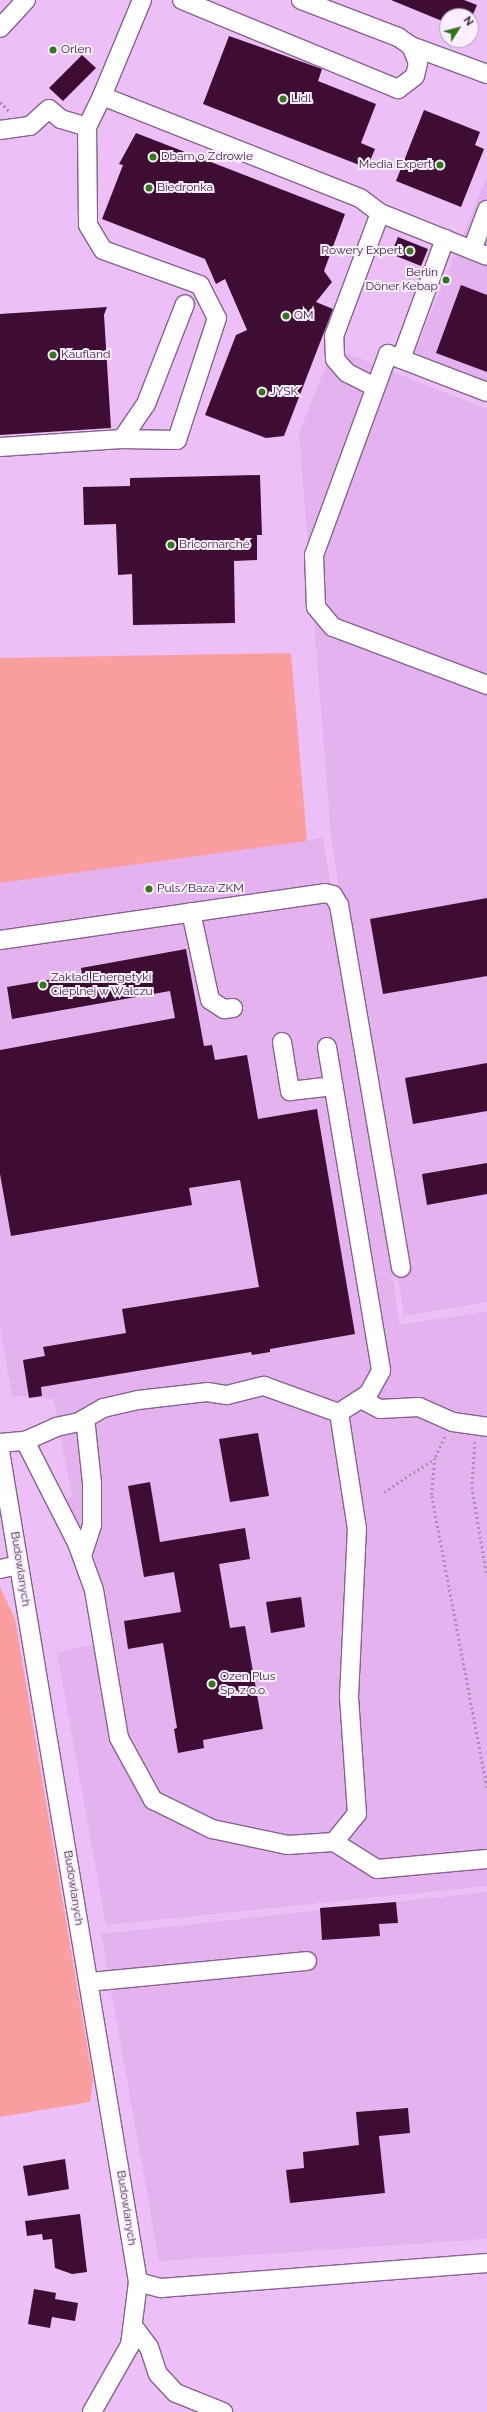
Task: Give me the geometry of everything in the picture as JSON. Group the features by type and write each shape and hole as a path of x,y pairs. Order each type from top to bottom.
{"street":[{"path":"0,28 26,0"},
{"path":"0,447 122,439 178,440 217,318 200,285 103,250 88,225 88,127 142,0"},
{"path":"182,0 398,89 416,76 418,63 411,46"},
{"path":"300,0 398,37 411,46 487,74"},
{"path":"102,96 360,198 380,213 480,253 487,210"},
{"path":"0,130 30,126 49,109 61,119 88,127"},
{"path":"375,387 347,374 335,359 334,336 380,213"},
{"path":"401,359 445,239"},
{"path":"122,439 146,404 185,304"},
{"path":"487,392 388,354 314,555 316,607 332,627 487,684"},
{"path":"0,940 324,893 333,895 339,904 401,1268"},
{"path":"191,912 210,1000 224,1009 233,1008"},
{"path":"282,1042 290,1091 334,1086"},
{"path":"327,1047 381,1371 368,1394 339,1414"},
{"path":"0,1444 25,1441 86,1418 103,1408 138,1400 207,1392 227,1395 264,1386 339,1414"},
{"path":"361,1399 380,1409 419,1407 453,1422 482,1426"},
{"path":"334,1842 357,1814 349,1697 357,1529 339,1414"},
{"path":"82,1556 92,1525 92,1483 86,1418"},
{"path":"25,1441 82,1556 94,1590 119,1738 153,1800 212,1829 288,1845 334,1842 377,1869 487,1859"},
{"name":"Budowlanych","path":"0,1451 138,2282 130,2345 92,2412"},
{"path":"0,1569 19,1565"},
{"path":"89,1982 306,1961"},
{"path":"138,2282 161,2288 487,2263"},
{"path":"133,2326 149,2347 158,2374 176,2393 223,2412"}],"path":[{"path":"453,1422 435,1458 432,1496 487,1788"},
{"path":"482,1426 472,1487 487,1576"},
{"path":"384,1492 435,1458"}],"shaded area":[{"path":"487,176 487,383 414,354"},
{"path":"333,348 487,409 487,1302 404,1316 331,836 299,433"},
{"path":"291,653 307,841 0,883 0,658"},
{"path":"323,838 400,1325 487,1311 487,1886 106,1925 57,1653 94,1644 80,1570 51,1507 72,1496 53,1399 12,1396 0,1327 0,883"},
{"path":"0,1587 15,1619 93,2080 90,2102 0,2117"},
{"path":"487,1892 487,2239 159,2261 101,1934"}],"building":[{"path":"391,0 464,0 477,5 476,8 439,8 439,20"},
{"name":"Lidl","path":"229,36 322,69 318,81 376,104 361,143 375,149 367,168 203,104"},
{"path":"82,55 96,68 63,101 49,88"},
{"name":"Media Expert","path":"424,110 480,132 475,145 484,149 461,207 396,181"},
{"path":"136,133 345,214 324,271 332,282 316,302 333,309 284,436 266,438 205,415 236,335 247,330 225,279 216,284 205,259 102,219 123,165 119,164"},
{"name":"Rowery Expert","path":"398,237 428,249 421,266 391,254"},
{"path":"461,285 487,295 487,372 436,353"},
{"name":"Kaufland","path":"107,307 104,315 111,428 0,435 0,314"},
{"name":"Bricomarché","path":"260,475 262,535 257,535 257,560 234,561 235,623 133,625 132,574 118,575 116,524 84,525 83,487 130,486 130,478"},
{"path":"487,898 487,976 383,994 370,919"},
{"path":"186,949 204,1046 212,1045 215,1060 247,1055 258,1119 317,1109 355,1334 270,1349 270,1352 252,1355 251,1352 41,1387 42,1396 29,1398 23,1360 45,1356 43,1347 126,1333 122,1309 259,1287 240,1180 189,1188 192,1205 11,1236 0,1174 0,1050 175,1018 170,991 12,1019 7,987 82,974 81,968"},
{"path":"487,1063 487,1111 413,1124 405,1078"},
{"path":"487,1163 487,1194 427,1205 422,1174"},
{"path":"258,1433 269,1496 230,1502 219,1439"},
{"name":"Ozen Plus Sp. z o.o.","path":"150,1482 160,1542 245,1528 250,1559 219,1564 230,1628 245,1626 263,1729 203,1740 204,1748 178,1753 174,1729 177,1728 163,1643 128,1649 124,1621 181,1612 174,1572 144,1577 128,1486"},
{"path":"301,1597 305,1627 271,1633 266,1602"},
{"path":"396,1902 398,1923 379,1924 380,1936 322,1940 320,1908"},
{"path":"408,2108 410,2133 379,2136 385,2193 290,2203 286,2170 304,2168 303,2152 359,2145 356,2112"},
{"path":"65,2159 69,2189 28,2196 23,2166"},
{"path":"80,2214 87,2272 72,2274 55,2268 52,2239 43,2240 42,2234 27,2236 25,2221"},
{"path":"34,2289 56,2293 55,2299 78,2303 75,2321 52,2317 50,2328 28,2324"}],"place":[{"name":"Orlen","path":"53,50"},
{"name":"Lidl","path":"283,99"},
{"name":"Dbam o Zdrowie","path":"153,157"},
{"name":"Media Expert","path":"440,165"},
{"name":"Biedronka","path":"149,188"},
{"name":"Rowery Expert","path":"410,251"},
{"name":"Berlin Döner Kebap","path":"446,280"},
{"name":"QM","path":"286,316"},
{"name":"Kaufland","path":"53,355"},
{"name":"JYSK","path":"262,392"},
{"name":"Bricomarché","path":"171,545"},
{"name":"Puls/Baza ZKM","path":"149,889"},
{"name":"Zakład Energetyki Cieplnej w Wałczu","path":"43,985"},
{"name":"Ozen Plus Sp. z o.o.","path":"212,1684"}]}
